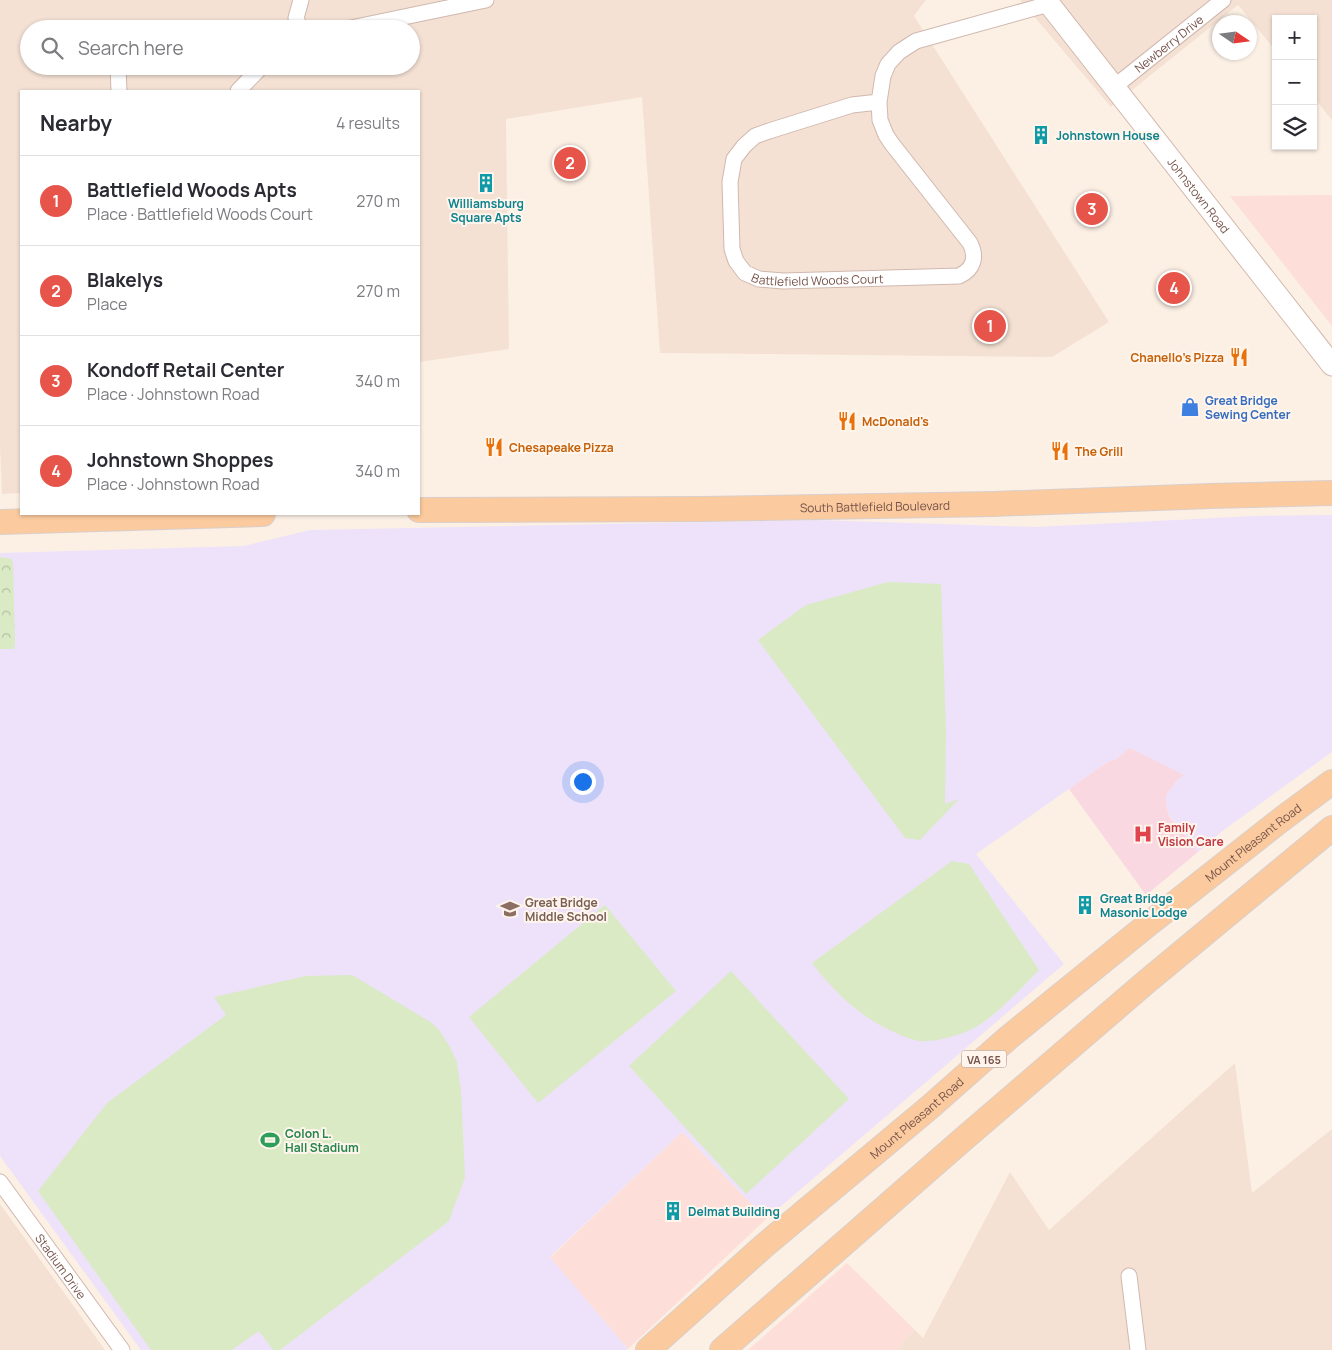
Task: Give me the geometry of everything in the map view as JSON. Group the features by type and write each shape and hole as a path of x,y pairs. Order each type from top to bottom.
{"main road":[{"name":"Johnstown Road","path":"1048,2 1332,365"},
{"name":"South Battlefield Boulevard","path":"420,510 704,510 994,504 1332,493"},
{"path":"0,522 194,515"},
{"name":"Mount Pleasant Road","path":"648,1350 765,1245 930,1107 1008,1038 1146,926 1332,782"},
{"path":"1279,872 1332,812"},
{"path":"722,1350 1145,982 1332,828"}],"street":[{"path":"297,20 300,0"},
{"path":"389,20 486,0"},
{"name":"Newberry Drive","path":"1114,86 1223,0"},
{"name":"Battlefield Woods Court","path":"879,102 852,105 769,131 755,136 744,146 734,159 730,182 732,249 736,261 745,272 759,279 783,281 959,276 969,269 973,264 974,257 974,250 970,243 886,135 880,120 880,84 888,64 899,52 916,42 1048,2"},
{"path":"118,75 119,90"},
{"path":"239,90 253,75"},
{"name":"Stadium Drive","path":"0,1182 122,1350"},
{"path":"1129,1276 1138,1350"}],"shaded area":[{"path":"0,0 926,0 914,16 1109,322 1052,357 660,353 642,97 506,119 509,349 420,362 420,90 20,90 20,493 2,494 0,445"},
{"path":"1020,0 1332,0 1332,120 1317,102 1317,15 1272,15 1272,46 1257,28 1257,15 1246,15 1238,5 1226,15 1212,15 1212,26 1111,107"},
{"path":"1332,195 1332,326 1230,196"},
{"name":"Great Bridge Middle School","path":"1332,515 1332,752 1225,829 1198,852 1169,815 1166,803 1166,795 1183,775 1130,748 976,854 1064,964 766,1219 682,1132 550,1257 628,1349 626,1350 141,1350 0,1156 0,553 244,546 310,530 816,520 1036,527 1255,516"},
{"name":"Family Vision Care","path":"1130,748 1184,775 1177,780 1166,795 1166,803 1169,816 1198,852 1146,895 1069,789 1109,761 1115,760"},
{"path":"1235,1063 1252,1193 1332,1129 1332,1350 897,1350 914,1329 923,1338 1010,1172 1049,1230"},
{"name":"Delmat Building","path":"682,1132 766,1219 628,1349 550,1258"},
{"path":"0,1204 60,1287 105,1350 0,1350"},
{"path":"847,1263 914,1329 897,1350 748,1350"}],"green space":[{"path":"0,557 12,559 13,563 14,649 0,649"},
{"path":"888,582 941,584 946,730 945,804 959,799 920,840 905,838 758,640 806,605"},
{"path":"952,861 969,864 1039,970 1006,1003 979,1025 948,1038 918,1041 883,1027 860,1012 839,994 812,963"},
{"path":"605,905 676,991 538,1103 469,1017"},
{"path":"731,971 849,1099 746,1194 629,1066"},
{"name":"Colon L. Hall Stadium","path":"352,975 432,1023 450,1047 457,1062 461,1091 465,1177 449,1221 280,1350 273,1350 259,1331 232,1350 151,1350 38,1191 107,1103 226,1015 214,997 306,976"}],"place":[{"name":"Johnstown House","path":"1041,135"},
{"name":"Blakelys","path":"570,163"},
{"name":"Williamsburg Square Apts","path":"486,183"},
{"name":"Kondoff Retail Center","path":"1092,209"},
{"name":"Johnstown Shoppes","path":"1174,288"},
{"name":"Battlefield Woods Apts","path":"990,326"},
{"name":"Chanello's Pizza","path":"1239,357"},
{"name":"Great Bridge Sewing Center","path":"1190,407"},
{"name":"McDonald's","path":"847,421"},
{"name":"Chesapeake Pizza","path":"494,447"},
{"name":"The Grill","path":"1060,451"},
{"name":"Family Vision Care","path":"1143,834"},
{"name":"Great Bridge Masonic Lodge","path":"1085,905"},
{"name":"Great Bridge Middle School","path":"510,909"},
{"name":"Colon L. Hall Stadium","path":"270,1140"},
{"name":"Delmat Building","path":"673,1211"}]}
